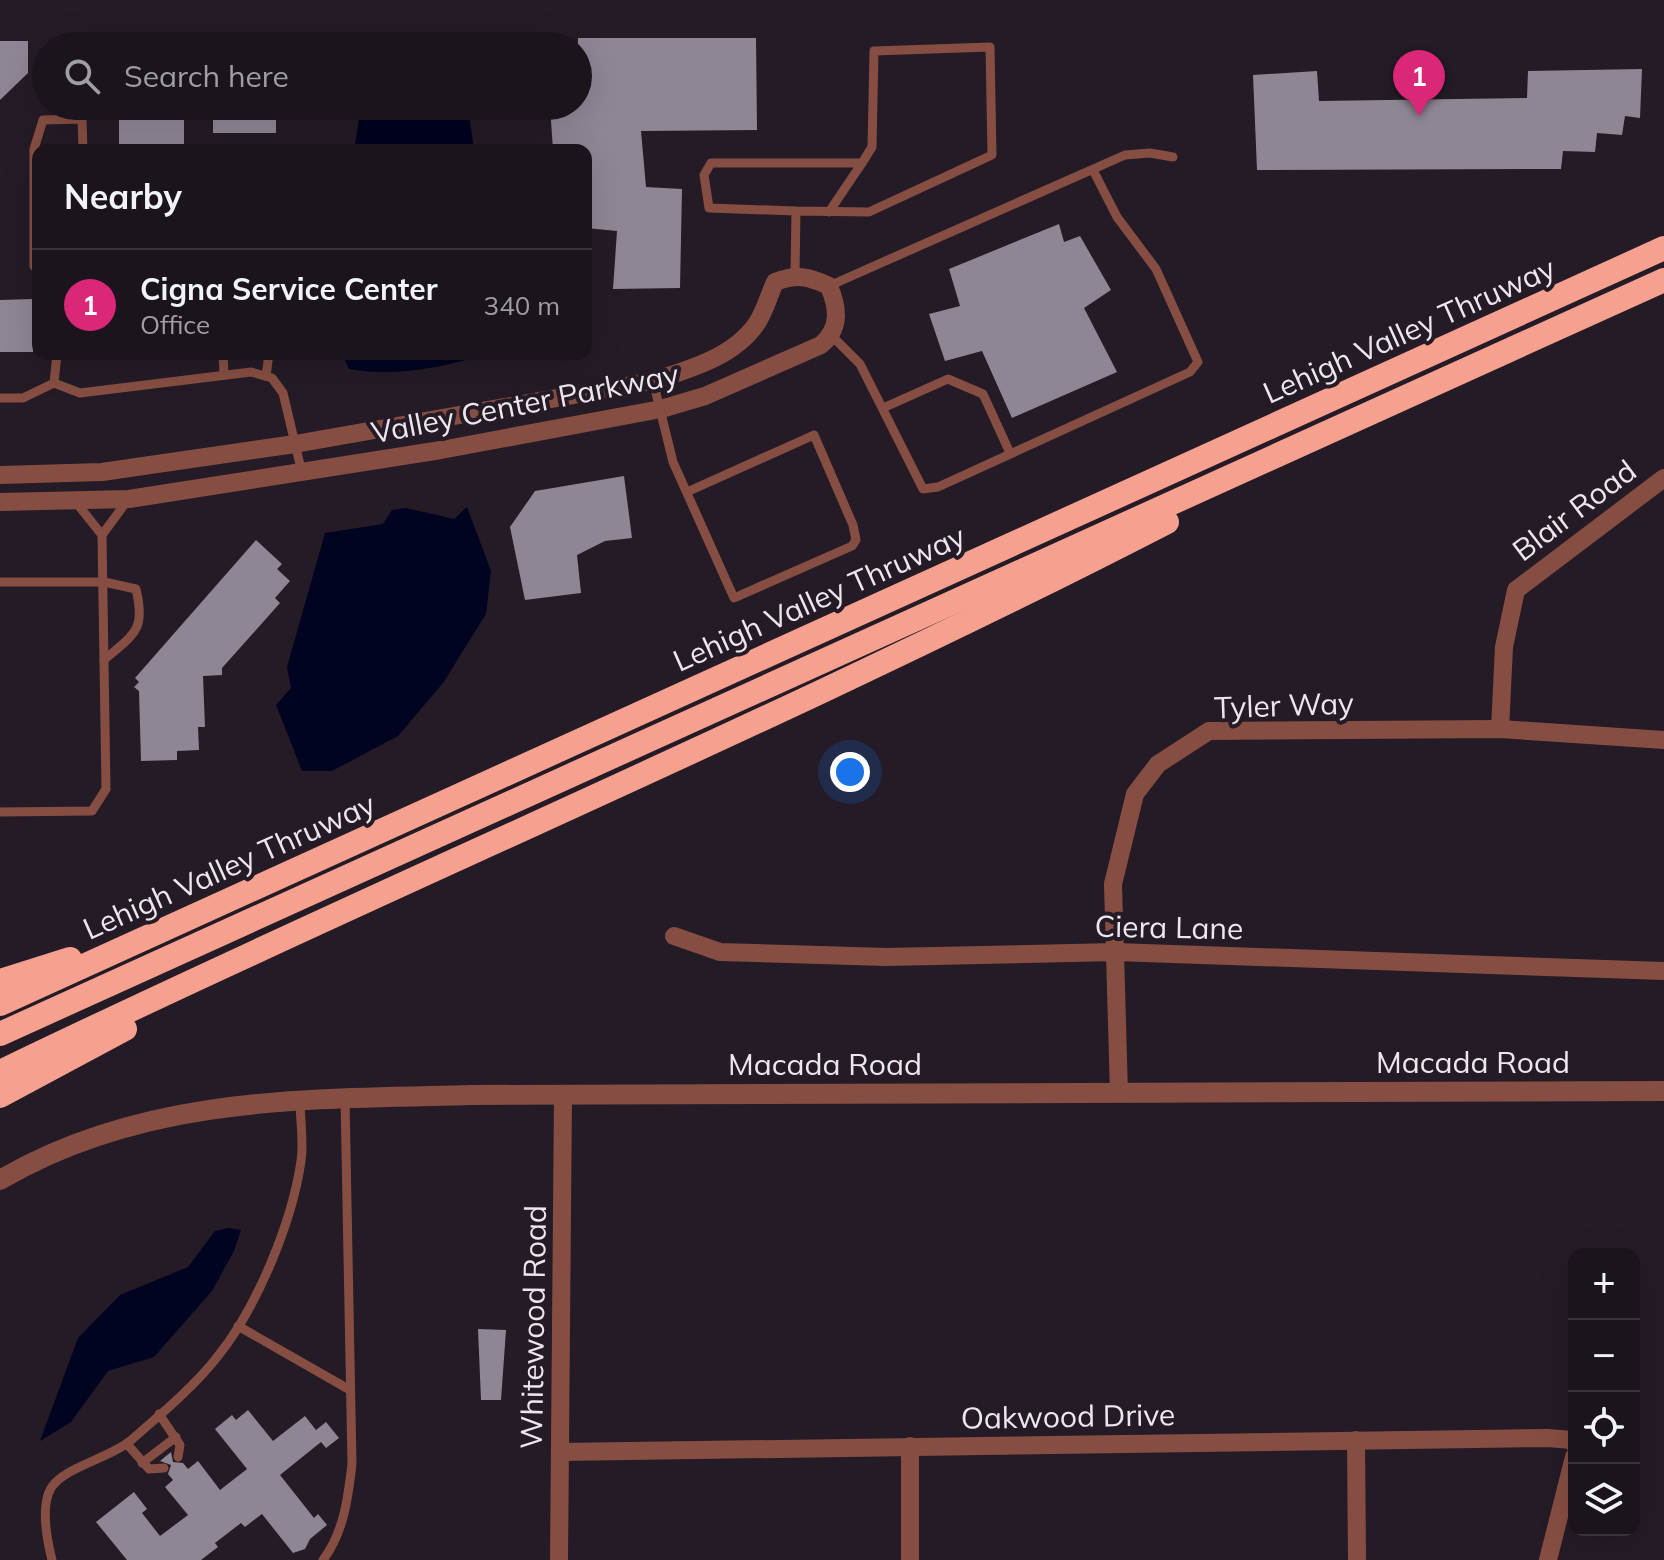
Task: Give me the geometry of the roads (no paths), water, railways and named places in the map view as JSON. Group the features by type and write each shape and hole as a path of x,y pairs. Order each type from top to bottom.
{"highway":[{"name":"Lehigh Valley Thruway","path":"0,1004 1664,248"},
{"name":"Lehigh Valley Thruway","path":"0,1034 1664,280"},
{"path":"0,1072 801,702 1098,557 1439,381"},
{"path":"0,1096 356,905"},
{"path":"0,981 179,924"}],"street":[{"path":"795,274 829,286 838,315 832,336"},
{"name":"Valley Center Parkway","path":"0,475 102,472 295,444 653,381 708,363 736,344 757,323 775,282 795,274"},
{"name":"Valley Center Parkway","path":"0,502 129,499 302,473 661,409 705,396 755,375 821,345 832,336"},
{"name":"Blair Road","path":"1500,729 1504,647 1516,590 1664,478"},
{"name":"Tyler Way","path":"1119,1093 1113,884 1135,794 1158,764 1209,731 1500,729 1664,740"},
{"name":"Ciera Lane","path":"674,936 720,952 886,957 1116,952 1664,971"},
{"name":"Macada Road","path":"0,1180 72,1147 167,1116 227,1105 300,1100 563,1095 1664,1091"},
{"name":"Whitewood Road","path":"559,1560 563,1095"},
{"path":"1356,1440 1357,1560"},
{"name":"Oakwood Drive","path":"560,1452 1568,1440"},
{"path":"910,1446 910,1560"},
{"path":"1548,1560 1572,1464"}],"lane":[{"path":"829,212 862,163 872,147 874,51 990,47 992,155 869,212 829,212 709,208 704,175 711,163 862,163"},
{"path":"36,144 43,120"},
{"path":"82,120 83,144"},
{"path":"829,286 1125,155 1150,153 1173,157"},
{"path":"832,336 860,364 923,489 938,487 1190,372 1198,362 1156,269 1117,217 1093,170"},
{"path":"795,274 796,211"},
{"path":"54,383 56,360"},
{"path":"223,360 224,375"},
{"path":"266,376 268,360"},
{"path":"0,398 23,398 54,383 80,393 251,372 272,378 283,393 302,473"},
{"path":"883,408 948,379 983,394 1010,453"},
{"path":"653,381 673,462 734,598 852,546 856,540 853,525 814,435 687,492"},
{"path":"102,535 129,499"},
{"path":"0,812 92,811 106,789 102,535 75,501"},
{"path":"0,582 104,582 136,589 142,612 138,631 104,660"},
{"path":"323,1560 332,1548 346,1509 352,1464 345,1098"},
{"path":"52,1560 46,1530 51,1488 62,1478 127,1444 217,1357 238,1326 285,1226 296,1189 301,1157 300,1100"},
{"path":"238,1326 350,1390"},
{"path":"159,1414 180,1445 178,1457"},
{"path":"142,1463 176,1437"},
{"path":"127,1444 149,1469 164,1468"}],"water":[{"path":"359,120 470,120 473,144 355,144"},
{"path":"345,360 463,360 401,371 349,369"},
{"path":"467,507 491,571 486,614 443,683 398,736 332,771 302,771 276,705 291,688 287,667 325,533 383,524 392,510 406,508 454,519"},
{"path":"229,1228 241,1230 234,1251 212,1291 154,1357 108,1371 71,1422 40,1441 78,1338 120,1295 188,1267 215,1231"}],"place":[{"name":"Cigna Service Center","path":"1419,116"}]}
